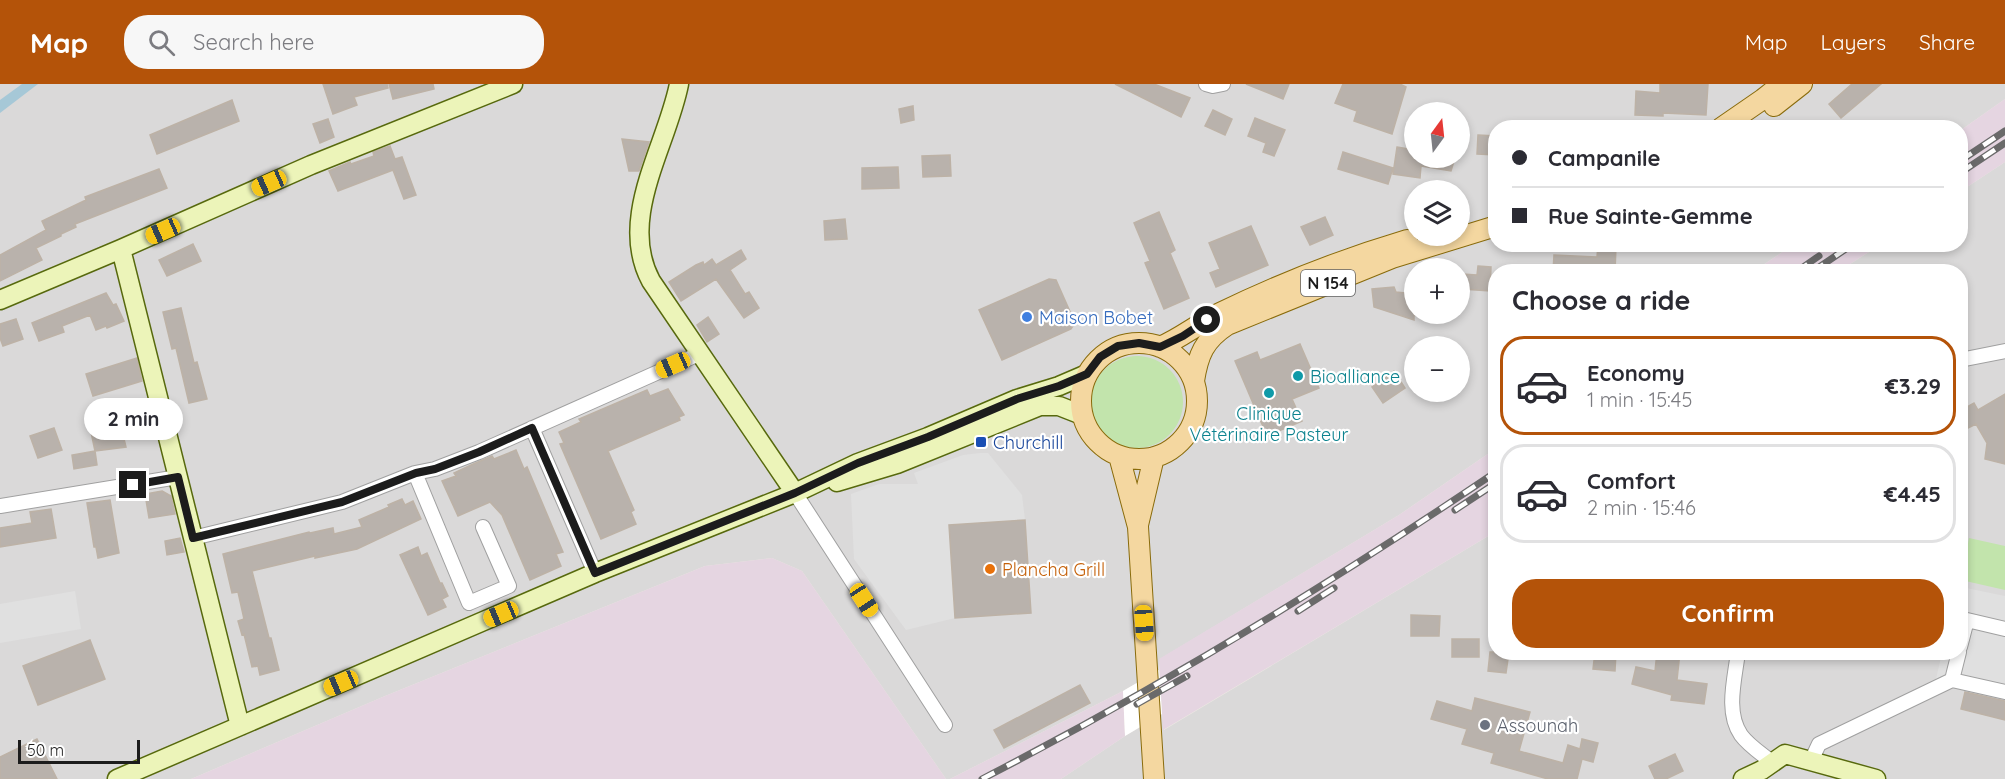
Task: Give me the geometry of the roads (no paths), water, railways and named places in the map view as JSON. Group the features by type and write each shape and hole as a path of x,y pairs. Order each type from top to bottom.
{"main road":[{"path":"1732,120 1782,84"},
{"path":"1753,120 1802,84"},
{"path":"1470,221 1488,216"},
{"name":"N 154","path":"1194,381 1198,360 1208,341 1227,325 1392,258 1488,228"},
{"name":"N 154","path":"1160,347 1221,313 1326,267 1404,242"},
{"path":"1139,343 1160,347 1181,360 1194,381 1197,410 1191,428 1179,443 1154,457 1137,459 1119,456 1102,447 1090,432 1082,415 1081,394 1087,374 1100,357 1118,346 1139,343"},
{"path":"1119,456 1138,527 1154,779"},
{"path":"1138,527 1154,457"}],"street":[{"path":"0,300 311,165 513,84"},
{"path":"679,84 675,103 652,167 641,212 639,248 643,266 795,493 945,725"},
{"path":"1206,84 1213,86 1223,84"},
{"path":"121,249 240,726"},
{"path":"1968,358 2005,351"},
{"path":"193,538 342,502 416,473 435,469 479,452 701,353"},
{"path":"117,779 595,573 795,493 858,463 928,437 1017,399 1059,386 1087,374"},
{"path":"795,493 862,476 897,464 1040,406 1059,406 1082,415"},
{"path":"532,428 595,573"},
{"path":"416,473 469,603 508,586 483,527"},
{"path":"0,506 178,477"},
{"path":"1968,620 2005,629"},
{"path":"1737,660 1732,711 1736,724 1742,736 1773,763"},
{"path":"1952,680 1957,660"},
{"path":"1811,761 1819,744 1952,680 2005,693"},
{"path":"1743,779 1785,754 1876,779"}],"water":[{"path":"22,84 38,84 0,113 0,100"}],"railway":[{"path":"1968,156 2005,131"},
{"path":"1968,168 2005,143"},
{"path":"1824,264 1841,252"},
{"path":"1808,264 1819,256"},
{"path":"982,779 1114,708 1243,633 1434,514 1488,477"},
{"path":"1455,510 1488,488"},
{"path":"1298,611 1334,588"},
{"path":"1137,704 1187,676"}],"place":[{"name":"Maison Bobet","path":"1027,317"},
{"name":"Bioalliance","path":"1298,376"},
{"name":"Clinique Vétérinaire Pasteur","path":"1269,393"},
{"name":"Churchill","path":"981,442"},
{"name":"Plancha Grill","path":"990,569"},
{"name":"Assounah","path":"1485,725"}]}
